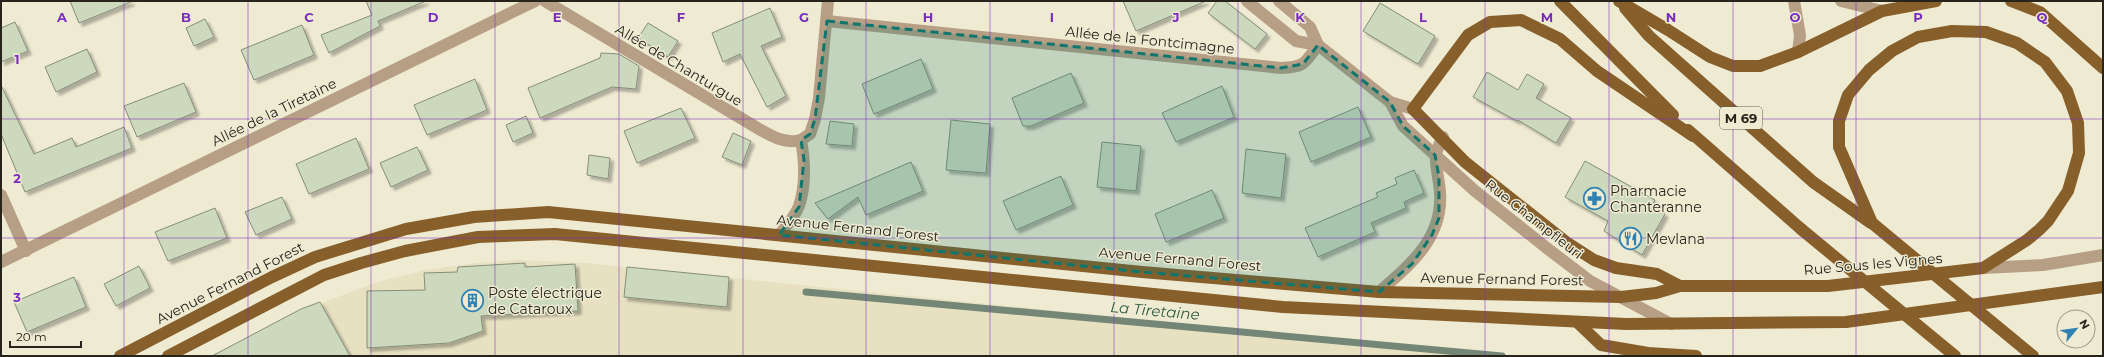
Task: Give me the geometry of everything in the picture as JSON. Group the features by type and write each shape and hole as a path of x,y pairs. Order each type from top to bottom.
{"main road":[{"path":"1560,1 1693,136 1801,230 1955,356"},
{"path":"1619,1 1710,57 1733,66 1760,66 1798,52 1882,11 1936,1"},
{"name":"M 69","path":"1619,1 1649,36 1813,182 1872,223 2033,356"},
{"path":"2010,1 2038,6 2103,68"},
{"path":"1680,286 1657,274 1616,268 1594,260 1559,237 1465,162 1443,137 1413,109 1468,36 1490,22 1521,20 1560,39 1597,71 1693,136"},
{"path":"1872,223 1839,147 1839,121 1848,95 1869,70 1892,51 1918,37 1952,31 1986,32 2017,43 2045,62 2067,91 2078,123 2080,153 2068,191 2048,221 2027,240 1983,268"},
{"name":"Avenue Fernand Forest","path":"120,356 272,277 315,257 406,229 474,217 548,212 1142,272 1379,292 1621,297"},
{"path":"168,356 324,275 361,263 405,251 478,237 555,234 1283,307 1577,322 1671,324 1846,322 2103,287"},
{"name":"Rue Sous les Vignes","path":"1621,297 1656,292 1680,286 1828,286 1983,268"},
{"path":"1577,322 1601,345 1648,353 1696,356"}],"street":[{"name":"Allée de la Tiretaine","path":"1,262 535,1"},
{"name":"Allée de Chanturgue","path":"545,1 759,130 782,141 793,142 801,140"},
{"path":"779,235 798,207 803,183 804,160 801,140 810,134 815,119 819,98 828,1"},
{"name":"Rue Champfleuri","path":"1247,1 1296,41 1318,46 1390,102 1413,109"},
{"name":"Rue Champfleuri","path":"1279,1 1310,27 1318,46"},
{"path":"1794,1 1800,35 1798,52"},
{"path":"1841,1 1882,11"},
{"name":"Allée de la Fontcimagne","path":"827,21 1281,68 1298,67 1303,64 1318,46"},
{"name":"Rue Champfleuri","path":"1390,102 1403,126 1475,192 1590,281 1671,324"},
{"path":"1379,292 1412,264 1424,249 1432,235 1439,218 1441,200 1435,155 1443,137"},
{"path":"1,195 26,251"},
{"name":"Rue Sous les Vignes","path":"1983,268 2043,265 2103,255"}],"highlighted area":[{"path":"827,21 1281,68 1303,64 1318,45 1390,102 1403,126 1435,155 1439,177 1439,218 1432,235 1412,264 1379,292 1142,272 779,235 799,207 804,160 801,140 810,134 815,119"}],"shaded area":[{"path":"518,260 586,263 1499,356 215,356 302,309 374,283 426,270 476,263"}],"building":[{"path":"70,1 131,1 131,2 79,23"},
{"path":"366,1 426,1 378,21 380,26 329,53 321,35 372,15"},
{"path":"1123,1 1206,1 1136,31"},
{"path":"1217,1 1225,1 1267,34 1255,49 1208,13"},
{"path":"1380,3 1435,36 1418,64 1363,31"},
{"path":"770,8 782,37 761,46 786,96 767,107 740,54 723,62 712,33"},
{"path":"205,19 214,37 194,46 186,28"},
{"path":"15,22 28,51 1,62 1,28"},
{"path":"648,23 678,41 668,57 638,38"},
{"path":"302,25 314,55 254,80 241,50"},
{"path":"87,49 97,72 56,92 45,67"},
{"path":"601,53 619,54 639,66 636,89 612,87 540,118 528,88 600,58"},
{"path":"921,59 933,89 874,114 862,84"},
{"path":"1487,72 1518,90 1527,74 1544,84 1536,98 1571,118 1556,143 1518,120 1517,121 1473,97"},
{"path":"1071,73 1084,103 1031,126 1023,126 1012,98"},
{"path":"475,79 487,110 427,135 414,105"},
{"path":"184,83 196,112 137,137 124,106"},
{"path":"1,85 34,154 72,138 76,147 124,127 132,148 25,192 1,134"},
{"path":"1222,86 1234,117 1176,142 1162,113"},
{"path":"1358,107 1371,137 1311,162 1299,132"},
{"path":"681,108 695,138 637,163 624,131"},
{"path":"526,116 533,133 513,142 506,125"},
{"path":"951,120 990,124 986,173 946,170"},
{"path":"830,121 854,124 852,146 826,144"},
{"path":"733,133 751,141 742,165 722,157"},
{"path":"356,138 369,169 309,194 296,164"},
{"path":"1102,142 1141,146 1136,191 1097,187"},
{"path":"417,147 428,170 391,187 380,163"},
{"path":"1246,149 1286,154 1281,198 1242,193"},
{"path":"589,155 610,158 608,179 587,175"},
{"path":"1585,161 1655,200 1652,206 1665,214 1642,255 1604,231 1608,221 1565,197"},
{"path":"911,162 923,191 866,215 858,197 828,219 815,203"},
{"path":"1414,170 1424,193 1404,202 1406,208 1371,223 1375,232 1318,257 1305,228 1378,197 1376,193 1397,184 1395,178"},
{"path":"1061,176 1073,205 1016,230 1003,201"},
{"path":"1212,190 1224,218 1166,242 1155,214"},
{"path":"282,197 292,219 256,235 245,212"},
{"path":"215,208 227,238 168,261 155,232"},
{"name":"Poste électrique de Cataroux","path":"525,263 525,267 575,264 578,311 481,316 483,331 449,343 367,348 367,291 425,290 424,273 457,272 458,267"},
{"path":"139,266 150,288 116,306 104,284"},
{"path":"627,267 729,277 727,307 624,297"},
{"path":"74,277 86,307 27,332 14,302"},
{"path":"320,302 350,356 212,356 301,309"}],"waterway":[{"name":"La Tiretaine","path":"806,292 1502,356"}],"place":[{"name":"Pharmacie Chanteranne","path":"1595,199"},
{"name":"Mevlana","path":"1630,239"},
{"name":"Poste électrique de Cataroux","path":"472,301"}]}
